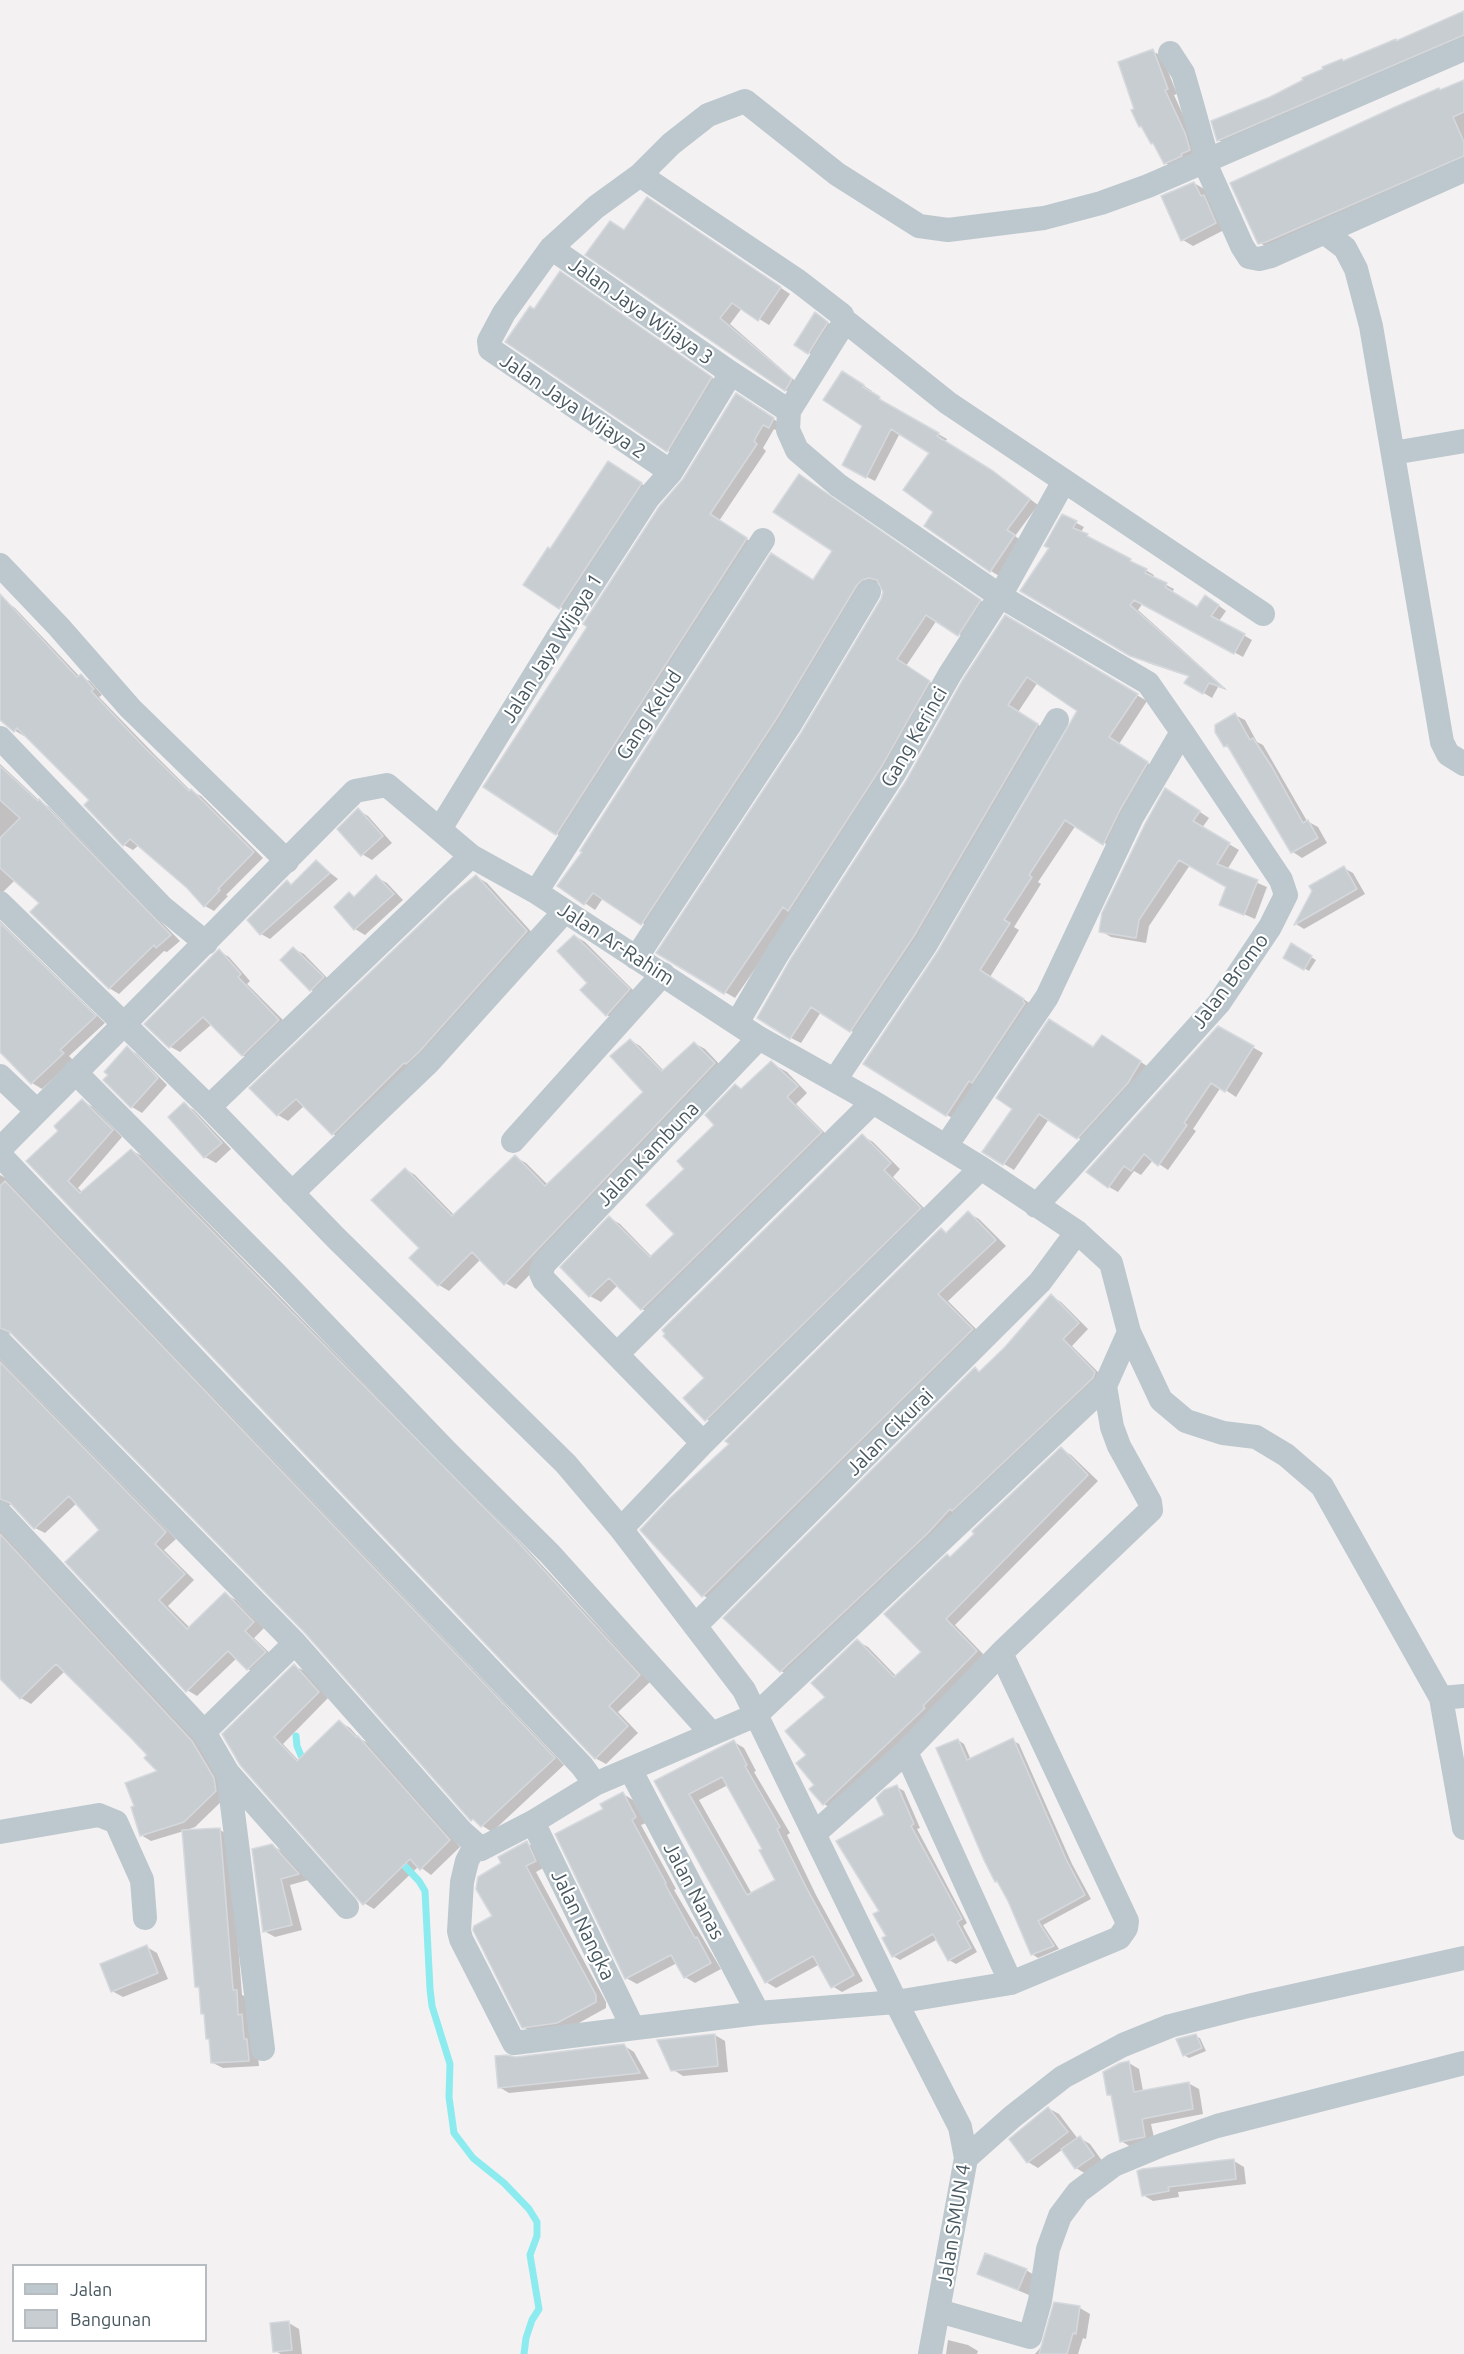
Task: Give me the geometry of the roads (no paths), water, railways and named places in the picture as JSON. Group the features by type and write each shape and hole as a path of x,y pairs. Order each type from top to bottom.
{"street":[{"path":"551,248 596,207 640,175 671,144 708,115 745,101 837,174 919,226 933,230 948,230 1044,218 1101,203 1205,163 1464,49"},
{"path":"1170,53 1183,73 1205,151 1205,163 1249,257 1259,259 1270,256 1464,170"},
{"path":"640,175 798,281 948,403 1263,614"},
{"path":"1324,232 1345,248 1356,269 1371,326 1442,742 1448,754 1464,764"},
{"name":"Jalan Jaya Wijaya 2","path":"551,248 504,313 489,341 490,349 671,472"},
{"name":"Jalan Jaya Wijaya 3","path":"551,248 789,411"},
{"path":"844,320 789,411 788,430 797,450 838,485 1000,596 1148,683 1182,732 1132,817 1047,997 946,1146"},
{"name":"Jalan Jaya Wijaya 1","path":"440,829 558,637 648,498 671,472 731,373"},
{"path":"1392,453 1464,441"},
{"name":"Gang Kerinci","path":"737,1023 778,953 894,773 950,674 1000,596 1064,481"},
{"name":"Gang Kelud","path":"536,892 763,540"},
{"path":"0,565 59,627 130,708 287,861 0,1149"},
{"path":"636,958 789,726 869,592"},
{"path":"834,1080 926,944 1057,720"},
{"name":"Jalan Bromo","path":"1036,1206 1219,1003 1270,927 1286,895 1281,880 1182,732"},
{"path":"0,738 162,907 206,943"},
{"name":"Jalan Ar-Rahim","path":"287,861 355,791 387,785 471,856 536,892 759,1038 946,1146 1077,1232 1110,1263 1129,1332 1161,1400 1186,1421 1223,1432 1256,1437 1286,1455 1322,1486 1452,1697 1464,1828"},
{"path":"209,1107 471,856"},
{"name":"Jalan SMUN 4","path":"0,903 209,1107 292,1193 566,1464 621,1529 744,1690 896,2002 960,2127 966,2158 930,2354"},
{"path":"292,1193 429,1062 565,911"},
{"path":"513,1141 663,974"},
{"name":"Jalan Kambuna","path":"617,1354 544,1280 541,1273 544,1264 759,1038"},
{"path":"75,1072 550,1554 712,1734"},
{"path":"0,1076 37,1112"},
{"path":"703,1443 617,1354 873,1102"},
{"path":"0,1155 582,1766 595,1784"},
{"path":"621,1529 703,1443 981,1168"},
{"name":"Jalan Cikurai","path":"695,1626 1040,1282 1077,1232"},
{"path":"0,1342 295,1643 481,1849 533,1822 595,1784 756,1714 1105,1386 1129,1332"},
{"path":"814,1834 906,1752 1001,1653 1151,1510 1150,1502 1116,1437 1105,1386"},
{"path":"0,1513 204,1732 228,1773 347,1907"},
{"path":"204,1732 295,1643"},
{"path":"476,1844 467,1861 462,1882 459,1931 514,2043 758,2013 896,2002 1011,1983 1119,1938 1126,1928 1127,1921 1001,1653"},
{"path":"906,1752 1011,1983"},
{"name":"Jalan Nanas","path":"630,1769 758,2013"},
{"path":"228,1773 263,2049"},
{"path":"0,1832 99,1815 116,1822 142,1880 145,1918"},
{"name":"Jalan Nangka","path":"533,1822 633,2028"},
{"path":"966,2158 1012,2117 1063,2077 1132,2041 1170,2026 1248,2006 1464,1958"},
{"path":"939,2311 1030,2337 1040,2301 1047,2249 1060,2216 1078,2193 1114,2165 1217,2126 1464,2063"}],"waterway":[{"path":"296,1736 297,1746 305,1765"},
{"path":"399,1860 419,1881 425,1891 432,2006 450,2064 449,2097 454,2133 473,2158 504,2183 529,2209 537,2222 537,2236 530,2255 539,2309 532,2320 524,2354"}]}
